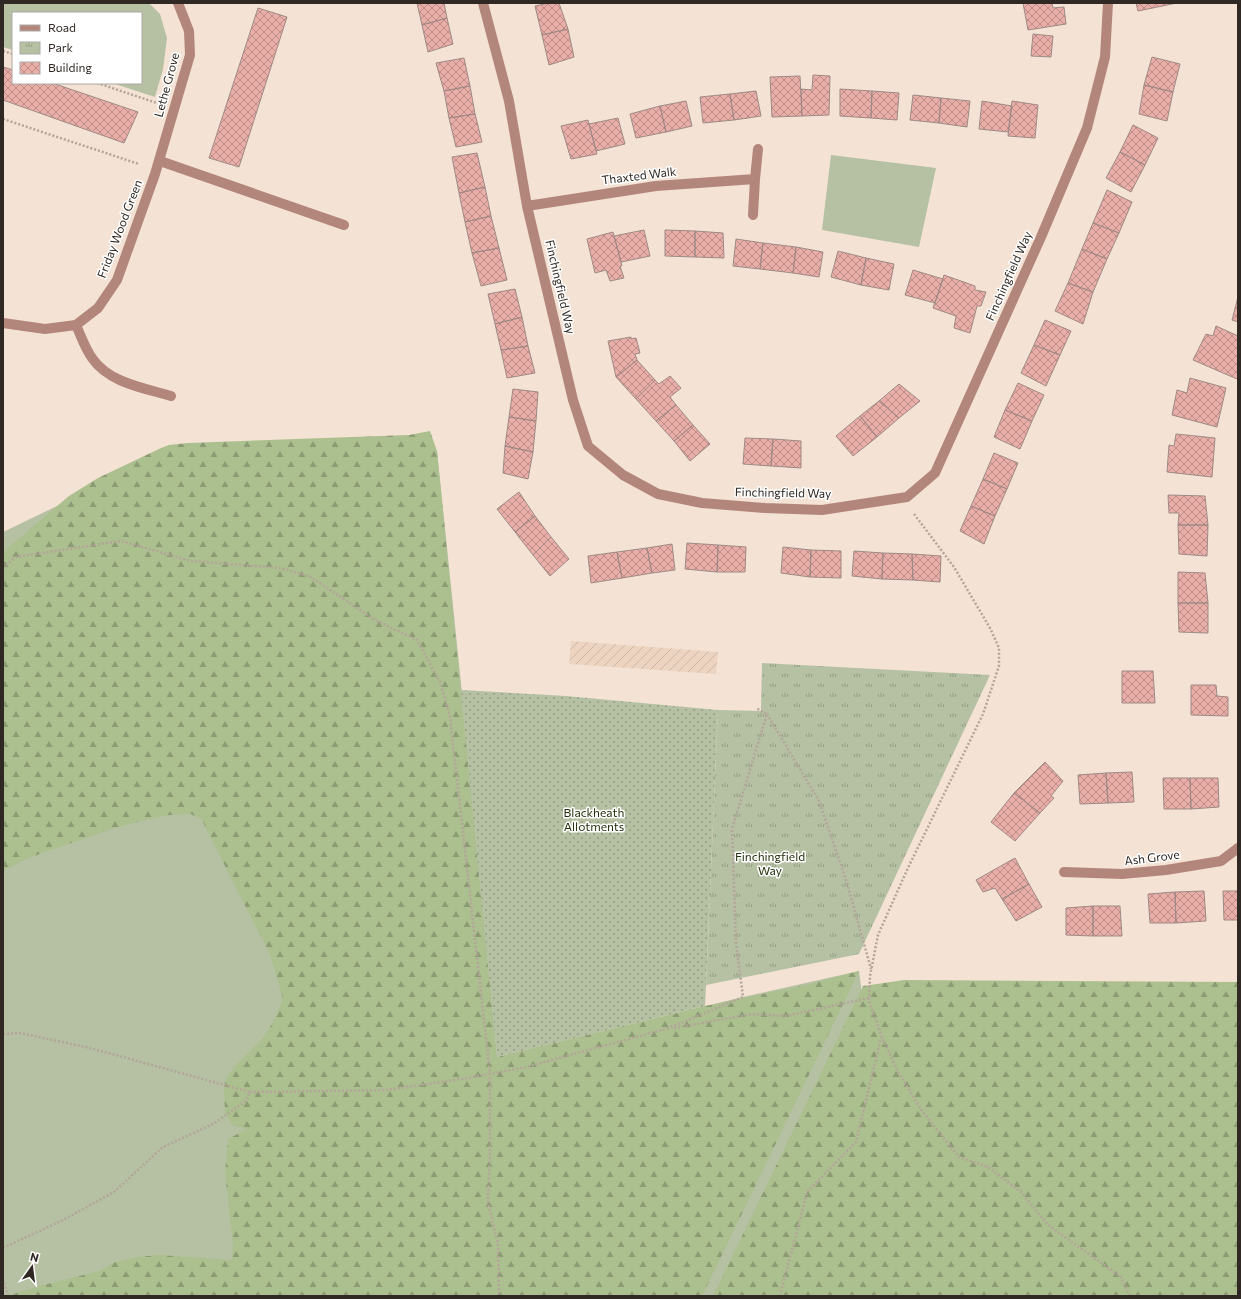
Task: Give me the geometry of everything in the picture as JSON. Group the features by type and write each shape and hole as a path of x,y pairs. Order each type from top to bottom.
{"street":[{"name":"Lethe Grove","path":"157,168 190,56 189,31 178,3"},
{"name":"Finchingfield Way","path":"483,3 508,101 528,206 573,400 588,446 623,475 658,494 702,503 765,508 822,510 907,497 935,473 1038,244 1087,128 1105,57 1108,3"},
{"path":"753,215 758,149"},
{"path":"157,168 344,225"},
{"name":"Friday Wood Green","path":"76,325 98,308 117,280 157,168"},
{"name":"Thaxted Walk","path":"528,206 656,186 755,179"},
{"path":"3,324 45,329 76,325 93,359 109,375 127,383 171,396"},
{"name":"Ash Grove","path":"1064,872 1122,874 1166,870 1221,861 1238,848"}],"path":[{"path":"100,84 174,109"},
{"path":"3,119 157,168"},
{"path":"907,497 914,516 954,567 990,628 999,648 998,666 983,714 910,863 878,935 871,970 869,1001 896,1070 922,1111 959,1158 988,1167 1021,1192 1048,1225 1121,1277 1130,1296"},
{"path":"3,568 16,557 121,541 191,561 280,568 309,576 376,620 417,640 440,682 450,717 490,1074 490,1154 488,1202 498,1244 499,1296"},
{"path":"756,708 767,714 819,801 847,883 871,970"},
{"path":"669,1028 743,997 736,943 732,829 767,714"},
{"path":"3,1034 20,1033 82,1047 250,1092 388,1090 526,1067 669,1028 752,1014 785,1016 869,998"},
{"path":"780,1296 807,1192 856,1142 882,1037"},
{"path":"3,1248 63,1220 114,1192 163,1147 213,1124 246,1101 250,1092"},
{"path":"3,1279 8,1296"}],"shaded area":[{"path":"571,641 718,652 716,674 569,664"}],"green space":[{"path":"3,3 149,3 160,14 167,38 163,69 155,97 115,84 142,84 142,12 12,12 12,50 3,47"},
{"path":"831,155 936,168 919,247 822,230"},
{"path":"430,431 437,451 497,1057 705,1006 811,984 859,971 702,1296 7,1296 43,1285 100,1271 113,1263 138,1257 159,1255 232,1260 233,1243 225,1173 228,1139 247,1129 232,1125 225,1112 224,1088 226,1078 237,1064 263,1038 279,1010 283,999 270,954 202,820 191,814 170,815 115,828 26,859 3,871 3,552 69,496 98,478 169,445 188,443 409,435"},
{"path":"188,443 437,451 479,857 497,1057 743,997 859,971 868,1040 788,1296 3,1296 3,532"},
{"path":"762,663 990,675 859,954 706,985 718,710 761,711"},
{"name":"Blackheath Allotments","path":"461,690 566,696 718,710 705,1006 497,1057"},
{"path":"904,980 1238,982 1238,1296 713,1296 863,986"}],"building":[{"path":"417,3 444,3 447,18 422,25"},
{"path":"549,3 559,3 568,29 542,35 535,6"},
{"path":"1023,3 1052,3 1053,8 1064,7 1066,24 1028,30"},
{"path":"1136,3 1177,3 1138,11"},
{"path":"258,8 287,17 239,167 209,158"},
{"path":"447,18 453,44 428,52 422,25"},
{"path":"568,29 574,57 549,65 542,35"},
{"path":"1033,34 1053,36 1051,57 1031,56"},
{"path":"1152,57 1180,64 1173,92 1144,85"},
{"path":"464,58 470,86 444,91 436,63"},
{"path":"3,67 12,70 12,84 55,84 138,112 124,143 3,100"},
{"path":"813,75 830,76 829,115 802,116 801,89 812,90"},
{"path":"800,76 802,116 772,117 770,77"},
{"path":"1144,85 1173,92 1167,121 1139,114"},
{"path":"470,86 475,114 449,118 444,91"},
{"path":"840,89 872,91 871,118 840,116"},
{"path":"756,91 761,116 734,120 730,94"},
{"path":"872,91 899,93 897,120 871,118"},
{"path":"730,94 734,120 703,123 700,97"},
{"path":"913,95 941,98 939,123 910,120"},
{"path":"941,98 970,101 967,127 939,123"},
{"path":"686,101 692,126 666,132 660,106"},
{"path":"982,101 1012,106 1008,132 979,129"},
{"path":"1012,101 1038,105 1035,138 1008,136"},
{"path":"660,106 666,132 636,138 630,114"},
{"path":"475,114 482,142 456,147 449,118"},
{"path":"618,118 625,144 596,151 589,124"},
{"path":"588,120 597,154 571,159 561,126"},
{"path":"1133,125 1158,138 1145,165 1120,152"},
{"path":"1120,152 1145,165 1131,192 1106,178"},
{"path":"477,153 485,187 459,193 452,157"},
{"path":"485,187 491,216 465,222 459,193"},
{"path":"1107,190 1132,202 1119,233 1093,223"},
{"path":"491,216 499,248 472,253 465,222"},
{"path":"1093,223 1119,233 1107,259 1082,249"},
{"path":"644,230 650,256 621,262 614,236"},
{"path":"665,230 695,231 695,257 665,256"},
{"path":"695,231 723,233 724,258 695,257"},
{"path":"613,232 624,278 610,281 606,270 595,273 587,239"},
{"path":"736,239 763,243 760,269 733,266"},
{"path":"763,243 796,247 793,273 760,269"},
{"path":"796,247 823,252 819,277 793,273"},
{"path":"499,248 507,280 481,286 472,253"},
{"path":"1082,249 1107,259 1093,292 1068,283"},
{"path":"838,251 866,258 861,285 831,277"},
{"path":"866,258 894,264 889,290 861,285"},
{"path":"913,270 943,279 935,303 905,295"},
{"path":"944,275 975,286 975,290 986,292 981,306 977,306 970,333 954,328 956,316 933,308"},
{"path":"1068,283 1093,292 1083,324 1055,311"},
{"path":"515,289 522,317 495,324 488,294"},
{"path":"1238,297 1238,322 1232,320"},
{"path":"522,317 528,346 501,350 495,324"},
{"path":"1045,320 1071,331 1060,355 1034,345"},
{"path":"1216,326 1238,336 1237,379 1193,360 1206,334 1213,336"},
{"path":"631,337 631,339 636,338 640,353 635,354 637,360 616,377 608,341"},
{"path":"1034,345 1060,355 1046,386 1021,373"},
{"path":"528,346 535,373 507,378 501,350"},
{"path":"637,360 655,380 636,399 616,377"},
{"path":"670,376 681,388 670,397 676,405 656,421 636,399 655,380 659,384"},
{"path":"1190,378 1226,388 1217,427 1172,415 1177,390 1187,393"},
{"path":"1018,383 1044,395 1032,421 1005,410"},
{"path":"899,384 920,401 899,418 879,401"},
{"path":"513,389 538,392 536,421 509,417"},
{"path":"879,401 899,418 877,437 860,416"},
{"path":"676,405 693,425 674,441 656,421"},
{"path":"1005,410 1032,421 1020,449 994,437"},
{"path":"860,416 877,437 853,456 836,436"},
{"path":"509,417 536,421 533,452 505,446"},
{"path":"693,425 710,444 690,461 674,441"},
{"path":"1176,434 1215,438 1212,477 1167,472 1169,445 1174,446"},
{"path":"745,438 773,439 771,466 743,464"},
{"path":"773,439 801,441 801,468 771,466"},
{"path":"505,446 533,452 528,479 503,473"},
{"path":"994,453 1018,463 1007,489 983,479"},
{"path":"983,479 1007,489 995,516 971,506"},
{"path":"519,492 535,516 515,532 497,509"},
{"path":"1168,495 1205,496 1208,525 1178,525 1179,513 1169,513"},
{"path":"971,506 995,516 984,544 960,531"},
{"path":"535,516 551,537 533,555 515,532"},
{"path":"1178,525 1208,525 1207,556 1179,554"},
{"path":"551,537 569,559 550,576 533,555"},
{"path":"687,543 718,545 717,572 685,569"},
{"path":"672,544 675,570 652,573 647,548"},
{"path":"718,545 746,547 745,572 717,572"},
{"path":"783,547 811,550 810,577 781,573"},
{"path":"647,548 652,573 622,578 617,552"},
{"path":"811,550 841,551 841,578 810,577"},
{"path":"854,551 883,553 882,579 852,576"},
{"path":"617,552 622,578 591,583 588,556"},
{"path":"883,553 912,554 913,580 882,579"},
{"path":"912,554 941,556 940,582 913,580"},
{"path":"1178,572 1205,573 1208,603 1178,603"},
{"path":"1178,603 1208,603 1208,633 1179,632"},
{"path":"1122,671 1153,671 1155,703 1122,703"},
{"path":"1191,685 1216,685 1217,696 1228,697 1228,716 1191,715"},
{"path":"1045,762 1063,781 1051,796 1054,798 1040,813 1014,793"},
{"path":"1132,772 1134,802 1108,803 1106,773"},
{"path":"1106,773 1108,803 1080,804 1078,775"},
{"path":"1163,778 1190,778 1191,809 1164,809"},
{"path":"1190,778 1218,778 1219,807 1191,809"},
{"path":"1014,793 1040,813 1015,841 991,822"},
{"path":"1015,858 1029,884 1002,899 995,888 983,892 976,880"},
{"path":"1029,884 1042,907 1016,921 1002,899"},
{"path":"1204,891 1206,921 1176,923 1175,892"},
{"path":"1223,891 1238,891 1238,920 1224,920"},
{"path":"1175,892 1176,923 1150,923 1148,894"},
{"path":"1093,906 1093,936 1066,935 1066,908"},
{"path":"1093,906 1120,906 1122,936 1093,936"}]}
